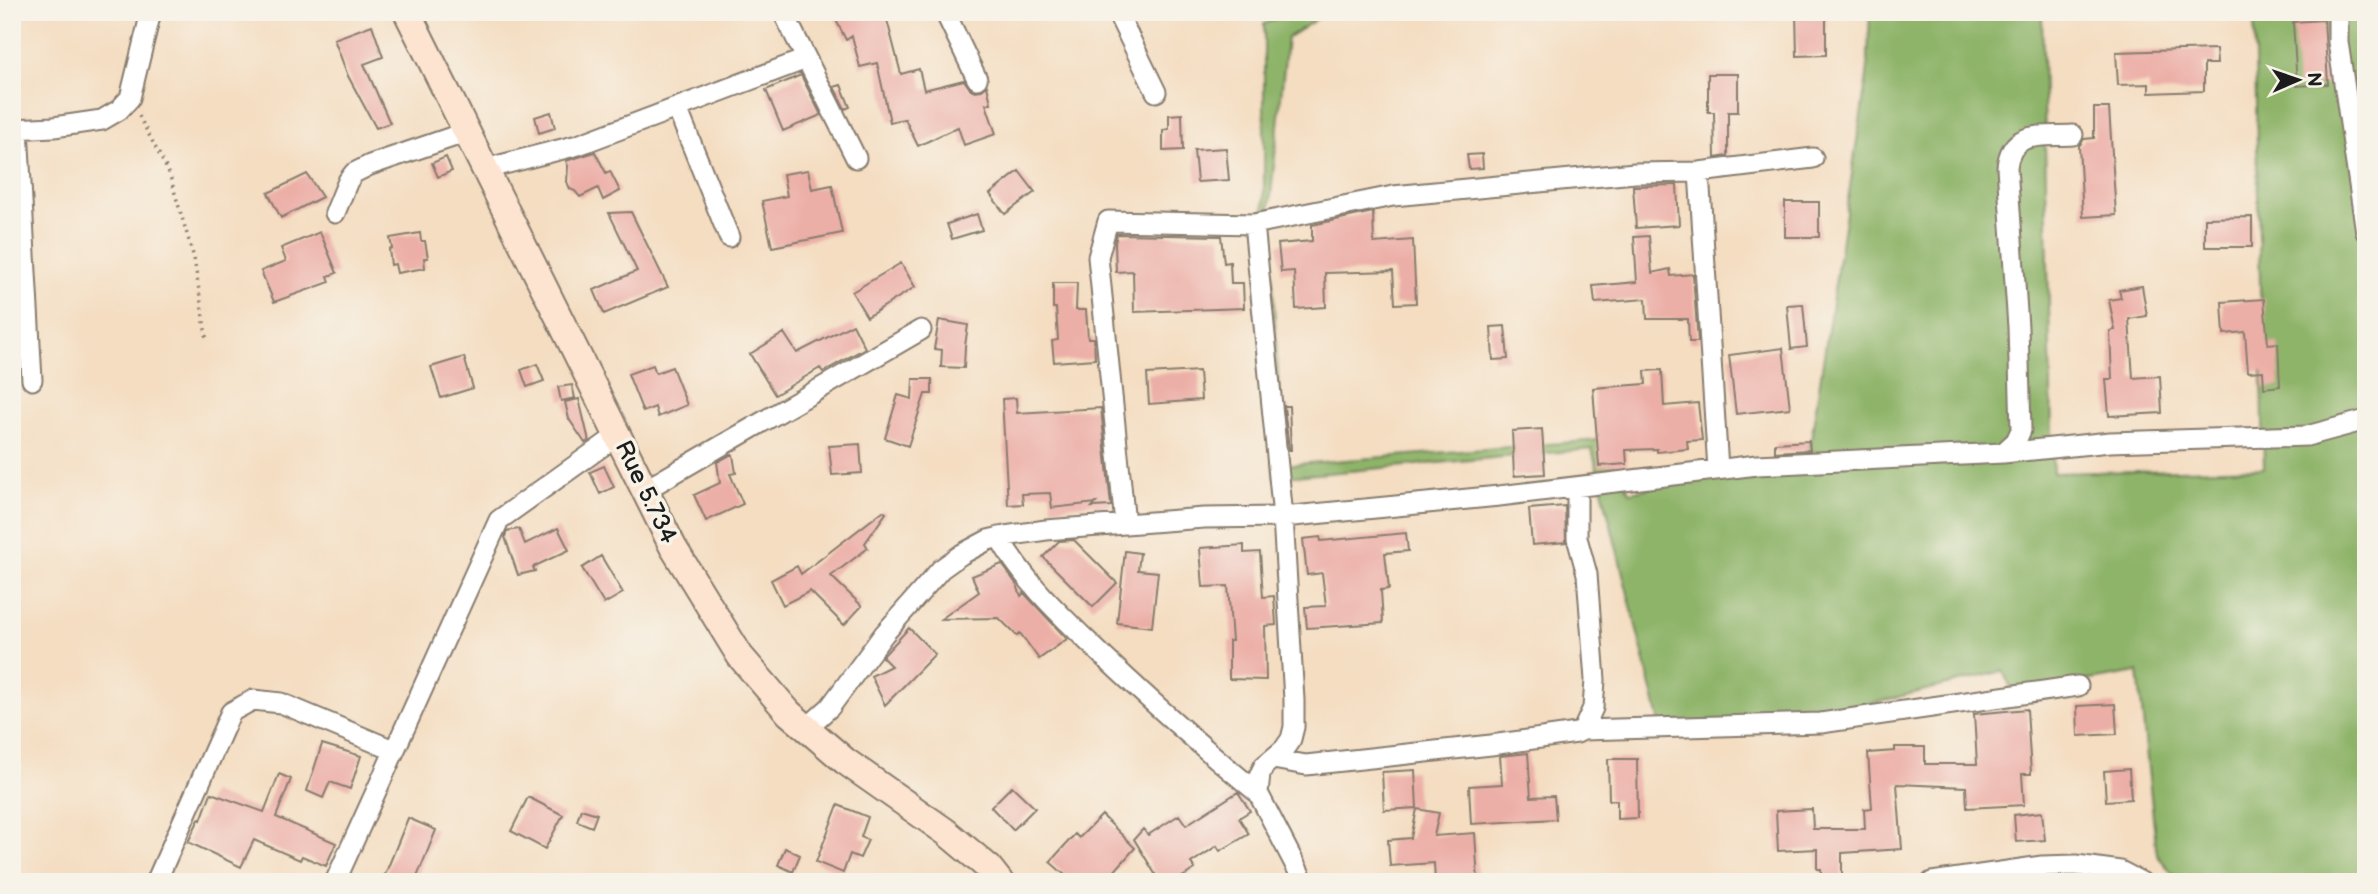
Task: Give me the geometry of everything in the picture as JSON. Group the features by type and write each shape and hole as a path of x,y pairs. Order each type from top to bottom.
{"street":[{"path":"32,380 15,129 102,120 119,110 130,99 151,12"},
{"name":"Rue 5.734","path":"407,12 673,547 740,656 789,713 845,761 946,832 1000,882"},
{"path":"783,12 856,158"},
{"path":"945,12 977,79"},
{"path":"1117,12 1156,92"},
{"path":"2338,12 2338,41 2366,232"},
{"path":"485,169 578,145 806,59"},
{"path":"677,108 729,237"},
{"path":"335,213 354,173 467,132"},
{"path":"2003,453 2016,440 2021,430 2008,152 2015,142 2027,138 2073,135"},
{"path":"1125,524 1098,257 1108,221 1254,224 1394,196 1635,173 1699,172 1813,158"},
{"path":"1699,172 1718,469"},
{"path":"1254,224 1283,517 1294,727 1291,739 1284,749 1264,766 1260,774 1258,793"},
{"path":"645,490 921,330"},
{"path":"807,728 830,707 884,634 941,569 962,554 999,537 1046,530 1204,518 1283,517 1577,487 1718,469 2003,453 2110,442 2307,436 2366,420"},
{"path":"335,882 499,520 618,435"},
{"path":"1577,487 1576,527 1587,574 1595,680 1593,708 1583,730"},
{"path":"999,537 1018,566 1059,614 1137,688 1258,793 1304,882"},
{"path":"1273,759 1306,765 1491,745 1583,730 1821,723 2078,686"},
{"path":"156,882 231,712 253,700 281,703 393,750"},
{"path":"1932,882 2042,866 2076,865 2120,871 2141,882"}],"path":[{"path":"130,99 169,173 194,258 207,342"}],"green space":[{"path":"1291,12 1328,12 1287,38 1269,214 1283,465 1599,440 1630,492 1809,453 1867,76 1870,12 2126,12 2042,15 2053,473 2264,468 2254,12 2366,12 2366,882 2180,882 2157,855 2138,672 2013,693 2003,671 1797,722 1660,723 1592,449 1274,478 1264,200 1264,24"}],"building":[{"path":"832,12 885,12 901,74 919,69 924,90 964,80 970,89 975,91 987,86 991,103 986,104 996,134 964,145 958,127 918,146 905,119 890,122 877,63 860,67 852,36 846,40"},
{"path":"1796,12 1826,12 1826,55 1797,56"},
{"path":"2324,20 2328,84 2297,86 2293,22"},
{"path":"372,25 383,57 364,64 390,123 376,128 348,76 334,39"},
{"path":"2216,49 2217,64 2204,64 2204,91 2149,93 2149,84 2118,85 2116,52"},
{"path":"1708,74 1738,74 1738,112 1728,112 1728,156 1715,158 1714,112 1708,112"},
{"path":"801,75 821,115 783,131 766,90"},
{"path":"841,85 850,107 845,109 834,87"},
{"path":"2094,108 2109,108 2116,215 2083,217 2079,146 2084,139 2094,138"},
{"path":"551,112 555,128 539,133 535,117"},
{"path":"1182,114 1183,150 1163,151 1163,130 1169,129 1169,115"},
{"path":"1226,148 1229,180 1197,182 1194,150"},
{"path":"595,152 606,173 610,171 620,191 603,200 598,188 580,197 570,189 567,182 566,161"},
{"path":"1482,154 1483,168 1469,169 1467,155"},
{"path":"446,157 452,171 438,177 432,163"},
{"path":"808,170 812,189 832,185 842,233 772,247 762,201 787,196 783,174"},
{"path":"1019,171 1035,192 1005,214 990,194"},
{"path":"307,174 322,197 281,218 268,193"},
{"path":"1677,185 1679,225 1636,228 1633,186"},
{"path":"1785,202 1819,202 1819,237 1785,237"},
{"path":"631,212 668,287 604,314 594,290 637,271 609,213"},
{"path":"1373,212 1374,243 1413,240 1416,303 1395,304 1393,271 1325,273 1326,307 1296,309 1294,271 1281,272 1278,244 1312,241 1312,225"},
{"path":"977,214 982,230 952,239 947,224"},
{"path":"2252,217 2252,247 2205,247 2205,218"},
{"path":"320,232 337,273 328,276 330,282 274,302 261,271 286,261 281,248"},
{"path":"420,233 421,241 425,241 428,258 424,258 425,268 397,273 395,264 391,265 390,238"},
{"path":"1117,234 1221,236 1224,263 1230,262 1231,283 1243,283 1244,308 1134,312 1133,271 1116,272"},
{"path":"1649,236 1652,273 1670,269 1671,276 1693,274 1698,342 1689,342 1688,319 1647,319 1646,299 1595,303 1593,286 1637,282 1634,237"},
{"path":"901,263 915,287 867,317 852,292"},
{"path":"1053,283 1077,283 1076,310 1086,310 1088,338 1094,338 1095,359 1054,362 1052,341 1058,340 1056,308 1053,308"},
{"path":"2142,286 2147,316 2129,319 2133,378 2160,376 2162,413 2109,416 2106,379 2112,379 2110,331 2115,330 2109,300 2121,298 2119,290"},
{"path":"2264,299 2268,344 2278,343 2280,386 2264,388 2263,371 2248,372 2245,332 2224,334 2222,302"},
{"path":"1803,304 1807,347 1791,349 1787,305"},
{"path":"939,320 968,325 964,368 941,367 942,350 934,349"},
{"path":"853,324 865,348 823,372 820,368 775,395 750,354 784,333 797,353"},
{"path":"1505,326 1508,359 1493,360 1491,327"},
{"path":"1783,348 1790,408 1736,414 1729,355"},
{"path":"464,357 473,388 441,398 431,367"},
{"path":"537,364 544,381 527,387 521,370"},
{"path":"653,365 656,373 672,367 687,405 658,417 655,407 643,412 628,374"},
{"path":"1662,370 1664,406 1698,403 1702,440 1687,441 1688,449 1657,452 1657,449 1626,450 1627,464 1599,466 1593,388 1646,384 1645,371"},
{"path":"1199,371 1201,400 1149,404 1147,374"},
{"path":"913,379 932,379 932,394 925,394 908,446 885,438 898,395 912,399"},
{"path":"572,385 575,398 561,401 558,387"},
{"path":"1016,398 1017,413 1101,408 1111,506 1092,507 1096,503 1052,508 1050,493 1022,494 1023,504 1008,505 1002,399"},
{"path":"579,399 589,441 585,443 569,419 565,402"},
{"path":"1284,406 1289,406 1291,450 1289,450"},
{"path":"1542,429 1545,474 1514,476 1512,431"},
{"path":"1809,441 1810,450 1775,452 1775,443"},
{"path":"860,444 862,473 832,475 829,446"},
{"path":"733,455 736,473 730,474 743,504 706,521 694,495 720,483 717,462"},
{"path":"604,466 614,487 600,494 590,472"},
{"path":"1565,506 1566,542 1532,545 1529,509"},
{"path":"883,511 886,513 865,543 868,548 831,576 862,606 844,625 810,591 783,605 771,580 797,566 801,574"},
{"path":"558,528 569,550 533,567 535,571 518,575 505,537 507,531 519,529 525,544"},
{"path":"1406,533 1408,551 1385,553 1389,589 1381,590 1383,623 1307,628 1305,607 1326,606 1322,573 1307,575 1303,539 1320,537 1321,541"},
{"path":"1074,540 1117,583 1093,607 1043,557 1059,541"},
{"path":"1244,545 1244,553 1260,552 1263,597 1274,596 1276,625 1265,626 1266,680 1229,679 1229,641 1232,641 1228,586 1203,587 1200,548"},
{"path":"1125,551 1140,553 1138,570 1158,572 1152,627 1117,623"},
{"path":"601,556 623,593 604,604 582,568"},
{"path":"1002,564 1017,585 1021,596 1024,593 1067,639 1039,659 1020,633 1017,636 999,618 941,619 979,592 972,576"},
{"path":"909,628 935,654 885,705 871,676 891,666 882,657"},
{"path":"2115,704 2117,734 2078,736 2077,706"},
{"path":"2027,709 2031,774 2022,774 2024,805 1967,808 1966,787 1897,784 1902,849 1842,853 1842,882 1821,882 1821,869 1817,869 1817,849 1778,851 1776,811 1812,809 1813,829 1865,829 1864,809 1872,808 1868,753 1895,751 1895,747 1925,747 1925,764 1977,764 1974,714"},
{"path":"322,744 361,756 350,789 330,782 323,798 307,791"},
{"path":"1528,753 1531,797 1554,796 1556,819 1471,824 1469,786 1502,784 1500,756"},
{"path":"1608,759 1637,759 1638,818 1617,819 1617,800 1609,800"},
{"path":"2129,769 2131,799 2106,801 2104,771"},
{"path":"1415,770 1417,808 1384,810 1382,772"},
{"path":"279,774 291,779 276,817 336,843 326,866 302,856 300,860 254,840 241,867 188,842 199,819 201,820 211,793 264,812"},
{"path":"1012,786 1035,808 1013,830 991,807"},
{"path":"1238,792 1250,811 1239,818 1249,834 1220,851 1217,846 1191,863 1195,869 1174,882 1160,882 1134,839 1143,829 1148,835 1179,815 1186,825"},
{"path":"528,797 563,815 545,849 511,831"},
{"path":"838,805 868,817 861,837 868,840 860,858 850,854 843,873 816,862"},
{"path":"581,809 597,814 592,827 577,821"},
{"path":"1417,809 1439,813 1434,836 1475,833 1478,882 1435,882 1434,863 1390,866 1388,840 1411,838"},
{"path":"2042,812 2045,840 2016,842 2014,815"},
{"path":"1102,815 1135,848 1105,882 1073,882 1050,862 1075,834 1079,838"},
{"path":"408,818 436,830 415,882 382,882"},
{"path":"785,848 800,855 793,872 778,865"}]}
